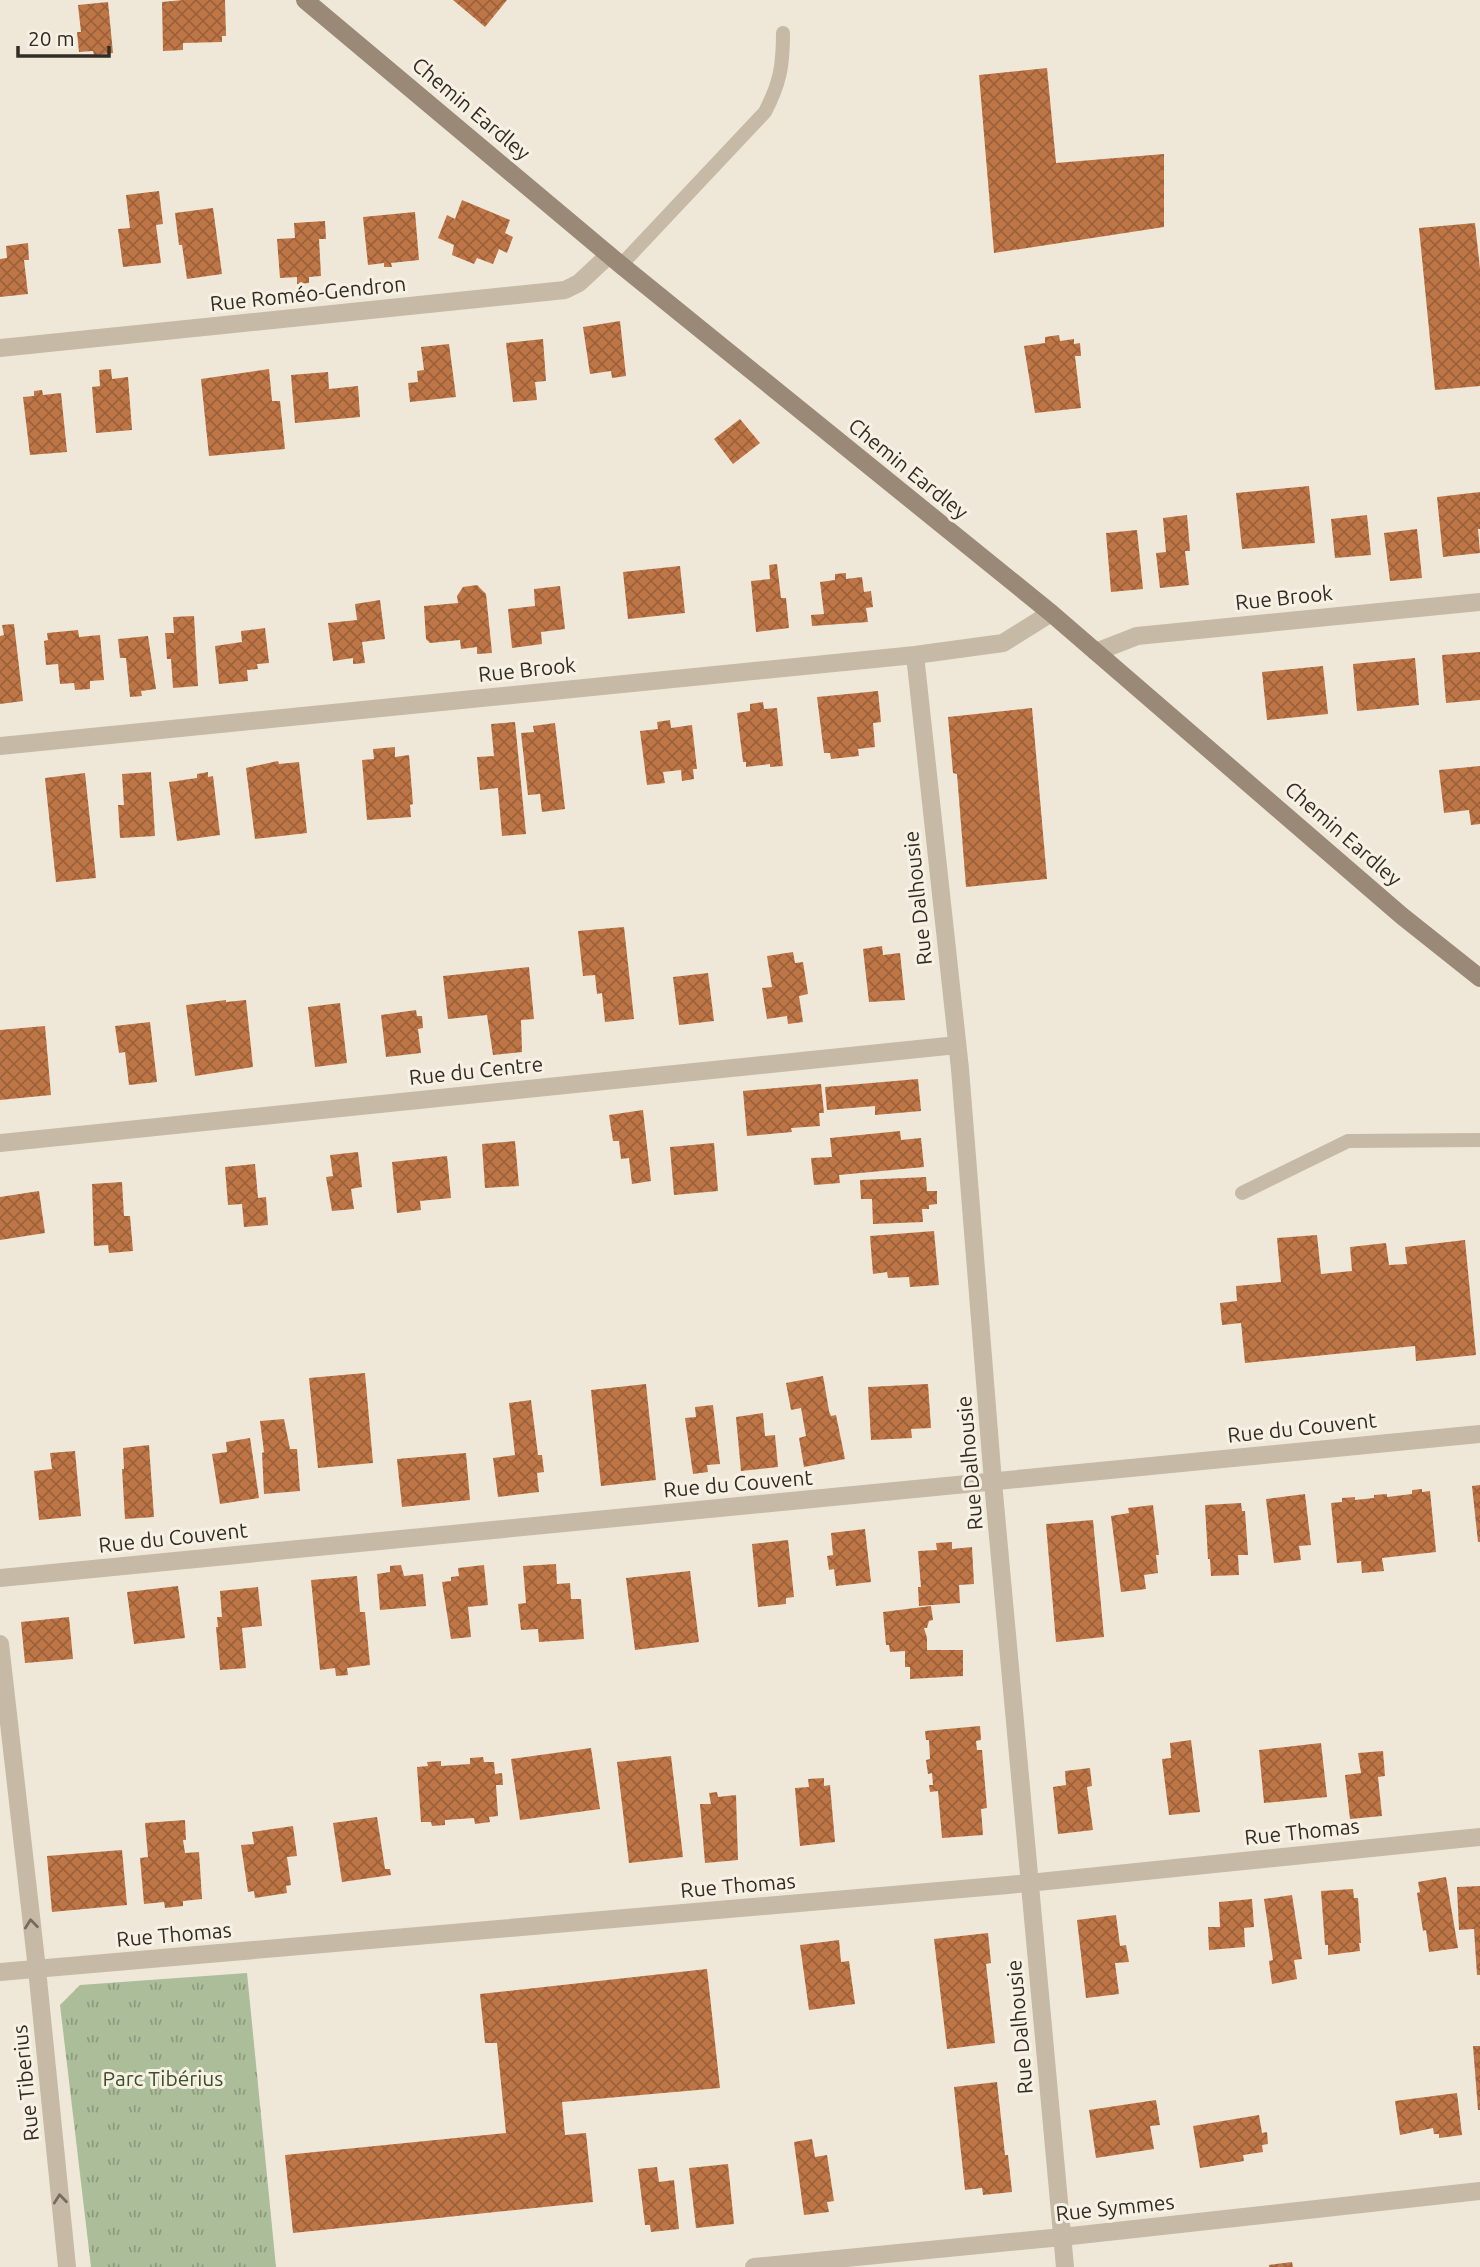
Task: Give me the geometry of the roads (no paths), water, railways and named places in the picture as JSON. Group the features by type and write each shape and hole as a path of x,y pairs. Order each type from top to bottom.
{"main road":[{"name":"Chemin Eardley","path":"305,0 615,260 1051,613 1402,916 1480,978"}],"street":[{"name":"Rue Roméo-Gendron","path":"0,348 565,290 615,260"},
{"name":"Rue Brook","path":"1096,652 1137,636 1480,602"},
{"name":"Rue Brook","path":"0,746 915,655 1003,643 1051,613"},
{"name":"Rue Dalhousie","path":"915,655 957,1045 993,1482 1065,2267"},
{"name":"Rue du Centre","path":"0,1143 957,1045"},
{"name":"Rue du Couvent","path":"0,1578 1480,1434"},
{"name":"Rue Tiberius","path":"0,1644 67,2267"},
{"name":"Rue Thomas","path":"0,1972 1030,1883 1480,1837"},
{"name":"Rue Symmes","path":"754,2267 1062,2237 1480,2191"}],"lane":[{"path":"615,260 765,112 777,88 783,65 783,33"},
{"path":"1242,1193 1349,1141 1480,1140"}],"park label":[{"name":"Parc Tibérius","path":"163,2079"}]}
